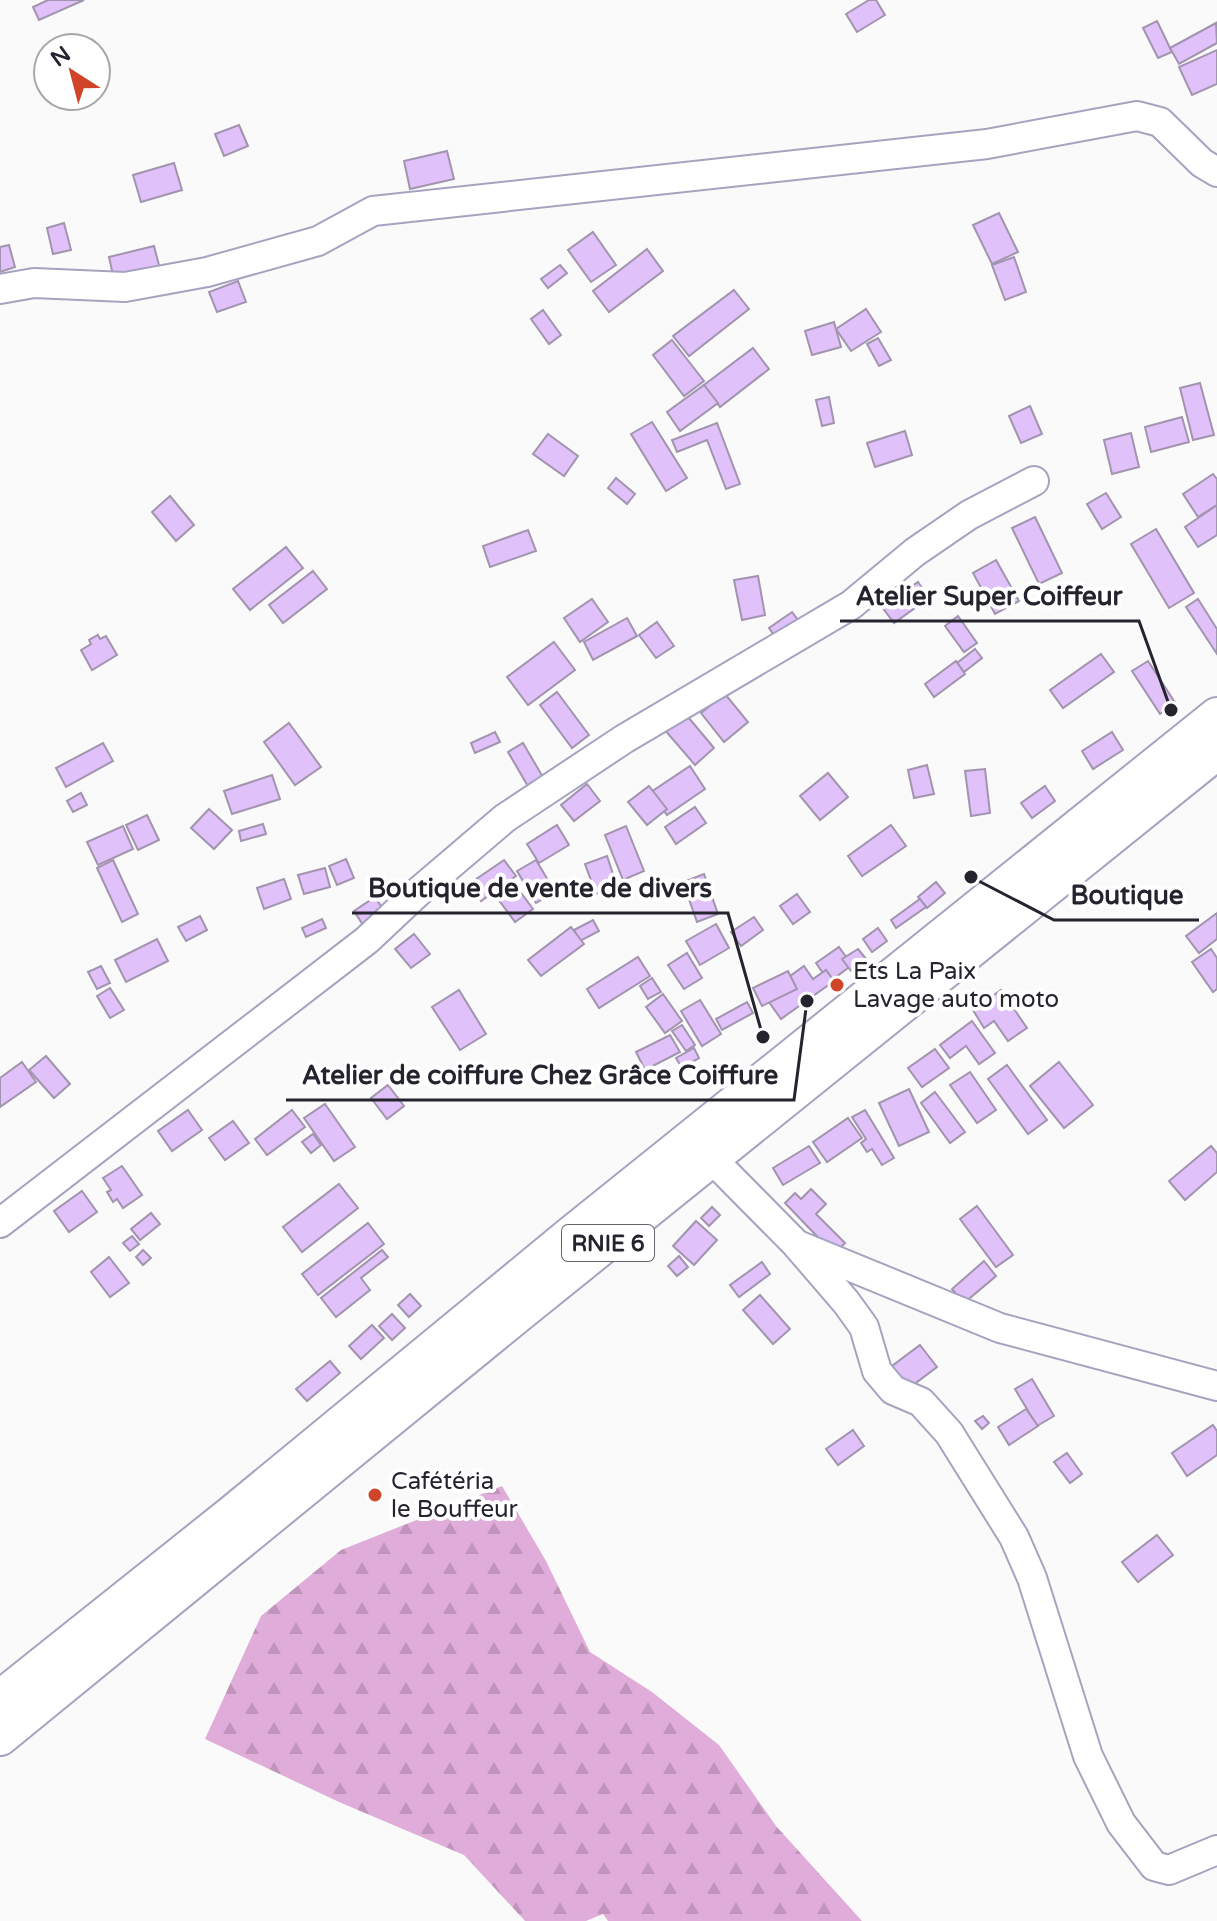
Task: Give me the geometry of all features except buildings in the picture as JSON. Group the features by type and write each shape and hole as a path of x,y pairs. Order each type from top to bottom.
{"main road":[{"name":"RNIE 6","path":"0,1699 1217,716"},
{"name":"RNIE 6","path":"0,1737 519,1313 1217,751"}],"street":[{"path":"0,289 34,283 125,287 207,272 318,241 373,211 987,144 1137,116 1160,122 1202,163 1217,172"},
{"path":"0,1223 367,940 505,818 624,739 851,605 915,552 969,515 1034,481"},
{"path":"712,1159 796,1244 864,1327 877,1371 893,1390 921,1402 949,1433 1014,1537 1032,1578 1088,1756 1121,1823 1154,1866 1169,1870 1217,1850"},
{"path":"796,1244 1000,1328 1217,1386"}],"green space":[{"path":"502,1486 546,1561 590,1652 652,1692 719,1745 776,1826 862,1921 608,1921 603,1914 586,1921 525,1921 464,1855 339,1802 205,1739 261,1616 341,1550"}],"place":[{"name":"Atelier Super Coiffeur","path":"1171,710"},
{"name":"Boutique","path":"971,877"},
{"name":"Ets La Paix Lavage auto moto","path":"837,985"},
{"name":"Atelier de coiffure Chez Grâce Coiffure","path":"807,1001"},
{"name":"Boutique de vente de divers","path":"763,1037"},
{"name":"Cafétéria le Bouffeur","path":"375,1495"}]}
